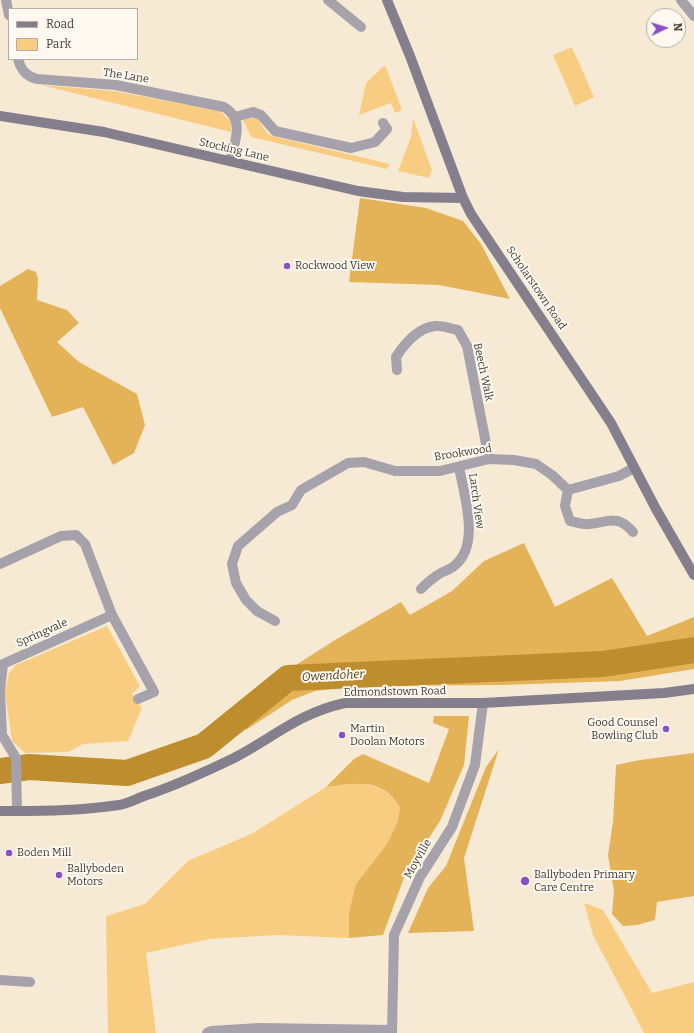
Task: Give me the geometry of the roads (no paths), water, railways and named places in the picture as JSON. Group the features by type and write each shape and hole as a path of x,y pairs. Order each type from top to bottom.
{"main road":[{"name":"Scholarstown Road","path":"387,0 410,56 463,198 472,214 611,423 634,468 694,575"},
{"name":"Stocking Lane","path":"0,116 104,132 358,191 403,197 463,198"},
{"name":"Edmondstown Road","path":"0,811 62,810 120,805 163,790 210,770 249,750 304,716 325,707 360,703 483,703 664,693 694,689"}],"street":[{"path":"6,0 8,10"},
{"path":"328,0 361,27"},
{"path":"681,0 694,16"},
{"name":"The Lane","path":"18,60 22,70 28,77 116,85 224,107 235,117"},
{"path":"230,161 237,129 235,117 253,112 261,115 275,132 351,148 375,142 387,129 383,123"},
{"name":"Beech Walk","path":"397,370 396,357 404,344 424,330 437,326 458,330 467,346 489,460"},
{"name":"Brookwood","path":"275,621 257,611 246,600 236,583 232,564 238,546 278,512 292,505 301,490 348,463 364,462 395,471 440,470 489,460 514,460 536,464 552,475 568,490"},
{"name":"Larch View","path":"420,589 435,576 454,566 462,557 469,544 466,504 459,467"},
{"path":"633,532 628,525 615,520 588,524 570,521 565,506 568,490 619,476 634,468"},
{"path":"0,564 61,536 76,535 85,544 112,615 154,692 138,699"},
{"name":"Springvale","path":"17,811 16,758 1,735 0,691 3,664 112,615"},
{"name":"Moyville","path":"207,1033 212,1031 259,1028 392,1032 394,935 420,877 452,827 475,765 483,703"},
{"path":"0,980 30,982"}],"waterway":[{"name":"Owendoher","path":"0,771 29,767 127,773 204,746 288,678 603,664 694,650"}],"place":[{"name":"Rockwood View","path":"287,266"},
{"name":"Good Counsel Bowling Club","path":"666,729"},
{"name":"Martin Doolan Motors","path":"342,735"},
{"name":"Boden Mill","path":"9,853"},
{"name":"Ballyboden Motors","path":"59,875"},
{"name":"Ballyboden Primary Care Centre","path":"525,881"}]}
